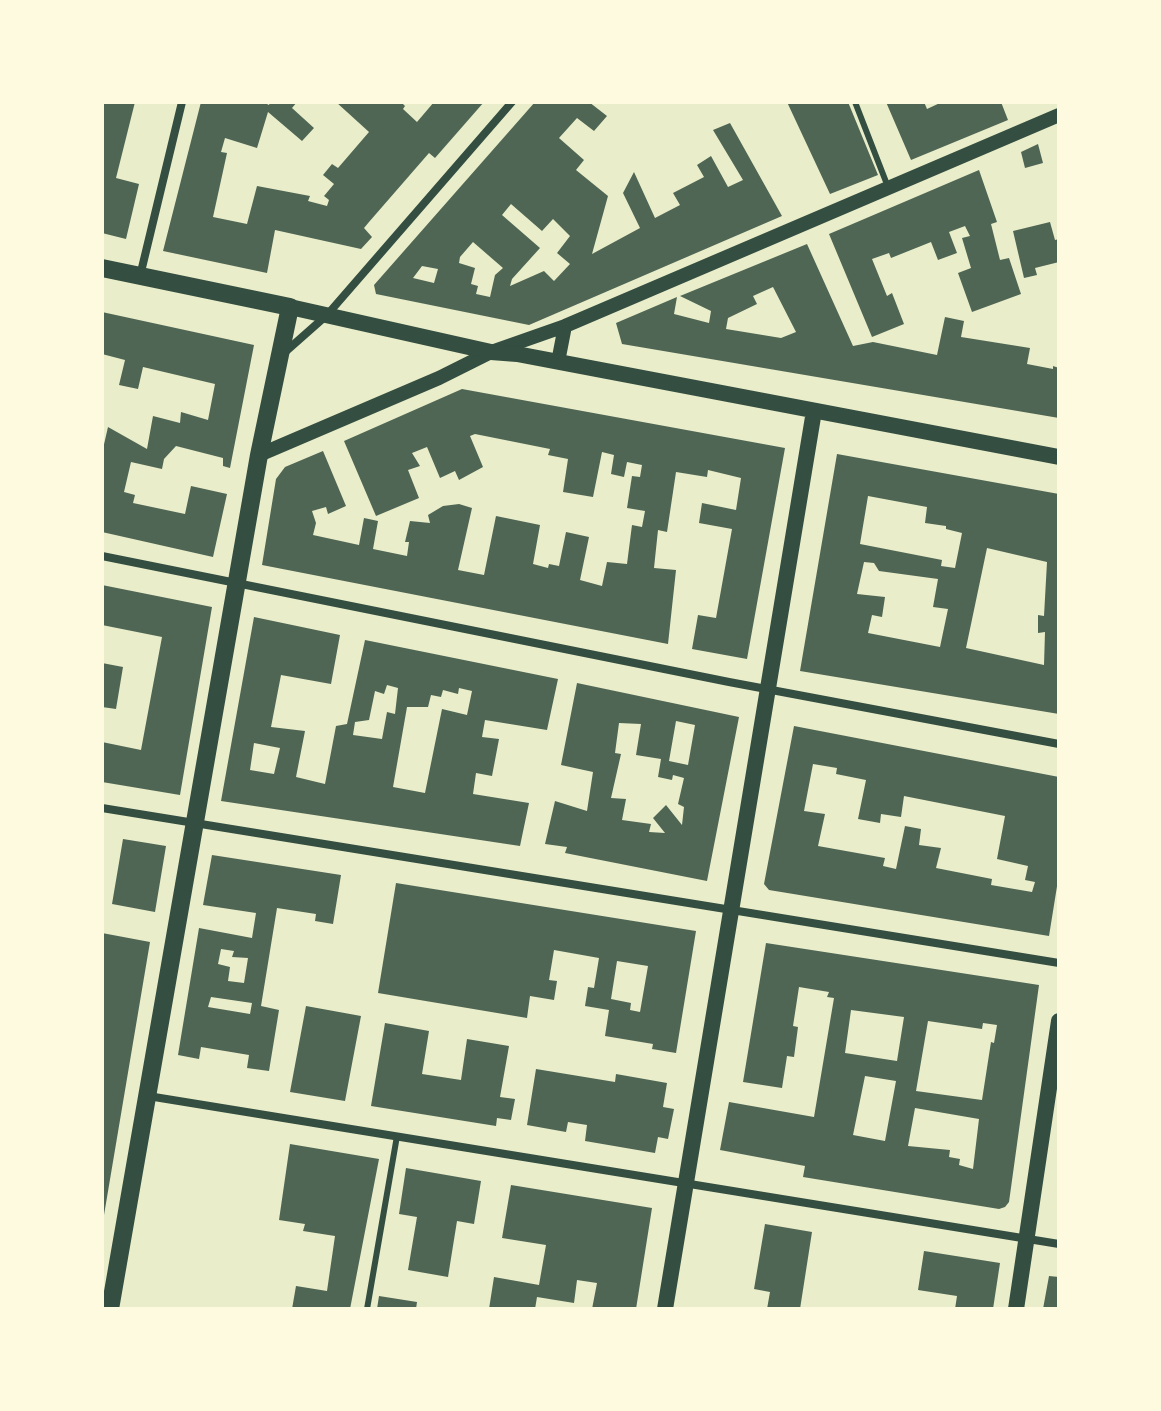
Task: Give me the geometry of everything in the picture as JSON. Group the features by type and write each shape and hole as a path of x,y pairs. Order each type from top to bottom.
{"main road":[{"path":"102,268 491,352 1059,457"},
{"path":"110,1309 259,455 290,307"},
{"path":"665,1309 814,411"},
{"path":"1016,1309 1059,1021"}],"street":[{"path":"140,276 182,102"},
{"path":"279,358 327,315 512,102"},
{"path":"259,455 439,378 491,352 565,326 1059,115"},
{"path":"558,362 565,326"},
{"path":"102,556 1059,744"},
{"path":"102,808 1059,963"},
{"path":"147,1096 1059,1244"}],"lane":[{"path":"855,102 888,187"},
{"path":"367,1309 397,1136"}],"building":[{"path":"102,102 135,102 116,178 139,184 126,239 102,233"},
{"path":"201,102 263,102 269,105 270,102 297,102 292,108 314,128 302,141 268,112 257,148 225,138 221,152 227,153 213,217 247,224 257,186 310,196 308,201 327,206 329,200 324,196 334,184 323,175 332,164 338,168 369,132 336,102 401,102 405,106 403,109 417,122 434,102 484,102 435,158 429,153 369,222 364,228 372,237 361,249 275,230 267,273 163,251"},
{"path":"535,102 589,102 607,116 594,131 577,118 559,138 584,160 576,170 608,196 592,254 640,228 623,193 634,172 655,218 680,205 673,193 704,177 697,165 711,156 728,187 743,180 713,130 730,123 782,216 529,325 376,294 374,285","holes":["511,204 542,231 553,219 570,236 557,253 570,264 554,281 544,271 510,286 512,279 540,248 502,215","473,242 503,268 495,275 490,297 476,294 478,286 471,284 475,268 459,263 460,257","422,266 438,269 434,283 413,278"]},
{"path":"787,102 848,102 878,175 830,194"},
{"path":"886,102 924,102 927,109 942,102 1001,102 1008,120 911,160"},
{"path":"1038,144 1043,163 1025,168 1021,152"},
{"path":"979,170 997,222 991,224 1000,260 1009,258 1021,294 972,312 958,273 971,268 962,238 970,236 965,226 949,232 957,253 938,260 931,242 891,258 889,253 872,259 887,296 892,293 904,324 872,337 829,234"},
{"path":"1050,222 1055,240 1059,239 1059,262 1035,268 1037,275 1024,278 1013,231"},
{"path":"807,244 853,346 873,342 937,355 945,317 964,321 961,337 1030,348 1027,364 1059,368 1059,418 622,344 616,323 677,297 674,314 709,323 711,311 680,296","holes":["773,287 796,332 781,338 726,329 728,318 757,304 753,296"]},
{"path":"102,312 254,345 230,468 223,466 223,458 176,446 164,459 162,469 131,462 124,492 135,495 133,503 185,514 191,486 227,494 213,557 102,532 102,453 108,427 147,449 153,416 180,423 181,412 208,420 215,384 143,367 138,389 119,385 125,360 102,354"},
{"path":"462,389 785,448 747,659 692,649 698,615 716,618 732,529 699,523 702,503 736,510 741,478 708,470 707,477 676,472 667,532 658,530 654,568 676,570 668,644 262,565 276,479 285,467 323,451 346,506 328,514 326,507 312,511 316,523 313,535 359,545 364,518 378,521 373,549 407,556 409,542 405,542 410,521 430,523 428,515 443,506 459,504 472,508 458,570 484,575 496,516 540,525 533,564 548,568 549,564 559,566 566,532 589,537 580,580 602,586 607,562 627,564 632,525 642,527 645,511 627,508 632,476 640,477 642,465 627,462 624,477 611,474 614,455 602,452 593,497 563,492 568,459 548,455 550,449 475,434 470,436 483,467 459,480 455,471 440,478 427,447 412,453 420,466 408,470 419,498 376,516 344,441"},
{"path":"837,454 1059,494 1059,714 800,671","holes":["868,496 927,507 925,523 946,526 946,529 962,533 955,568 941,566 942,560 860,544","987,548 1047,562 1044,616 1038,615 1038,633 1045,632 1044,665 966,648","864,562 874,563 879,571 938,579 933,607 948,609 940,647 868,633 872,615 882,617 885,597 857,594"]},
{"path":"102,585 212,607 180,795 102,782 102,742 141,750 162,637 102,625"},
{"path":"254,617 340,635 331,684 281,675 271,727 305,731 296,777 325,784 336,726 347,724 365,640 558,679 547,730 485,720 482,737 499,739 492,776 476,773 473,794 529,803 520,846 221,801","holes":["387,685 398,688 395,714 387,712 382,739 353,735 355,722 369,720 375,691 384,694","459,688 472,691 467,715 442,709 425,793 393,787 407,707 428,707 431,695 441,697 443,690 458,694","254,743 280,748 274,774 250,770"]},
{"path":"102,663 123,667 116,709 102,707"},
{"path":"577,683 739,717 707,881 565,853 567,847 545,844 555,801 587,811 593,772 561,765","holes":["676,721 695,725 688,765 669,761","619,723 641,724 636,755 661,759 658,777 672,780 673,775 684,778 678,804 684,807 682,825 666,805 653,818 665,833 649,832 651,824 622,820 626,799 611,798 621,754 615,753"]},
{"path":"794,726 1059,777 1059,874 1049,936 769,890 764,884","holes":["813,764 837,768 836,774 866,780 858,819 880,823 881,814 901,817 904,796 1005,816 997,859 1028,866 1025,880 1035,882 1032,892 991,885 992,879 936,868 941,848 919,845 921,829 905,826 896,869 883,866 885,858 818,846 825,814 804,811"]},
{"path":"123,839 166,846 155,912 112,904"},
{"path":"212,855 341,875 333,924 315,921 316,914 277,908 261,1006 279,1010 269,1071 247,1068 249,1055 201,1047 199,1059 178,1055 199,928 252,938 256,913 203,905","holes":["221,949 234,951 232,957 248,958 244,983 228,981 230,967 218,964","211,997 252,1003 250,1014 208,1007"]},
{"path":"396,883 696,931 676,1053 652,1049 653,1044 605,1036 609,1010 585,1006 588,987 594,988 599,958 554,950 549,980 557,981 554,1000 530,996 527,1018 378,993","holes":["617,961 648,966 640,1012 630,1010 631,1003 611,999"]},
{"path":"102,933 150,942 104,1215 102,1215"},
{"path":"766,943 1039,985 1009,1202 999,1209 803,1177 805,1166 720,1150 729,1102 814,1117 834,998 827,997 829,992 799,987 793,1026 798,1027 794,1057 787,1056 782,1088 743,1082","holes":["851,1010 904,1017 897,1061 845,1053","928,1021 982,1029 983,1023 997,1025 994,1043 991,1042 982,1100 916,1091","865,1076 896,1081 885,1141 853,1135","915,1108 979,1119 973,1169 959,1165 960,1159 949,1157 950,1150 908,1146"]},
{"path":"306,1006 361,1016 345,1101 290,1092"},
{"path":"385,1023 429,1031 422,1074 461,1080 467,1039 509,1046 500,1097 515,1099 511,1120 497,1118 496,1126 371,1106"},
{"path":"536,1069 615,1082 616,1074 667,1083 663,1107 674,1109 668,1139 658,1137 655,1153 585,1141 587,1125 568,1122 566,1132 527,1125"},
{"path":"290,1144 379,1159 350,1309 292,1309 296,1286 327,1291 335,1236 303,1231 305,1224 279,1220"},
{"path":"406,1168 481,1181 474,1224 457,1221 448,1277 408,1270 417,1217 399,1214"},
{"path":"511,1185 652,1208 636,1309 592,1309 597,1283 577,1280 574,1303 537,1297 535,1309 489,1309 494,1277 539,1285 546,1245 502,1238"},
{"path":"765,1224 812,1232 800,1309 767,1309 770,1292 754,1289"},
{"path":"924,1251 1000,1263 993,1309 955,1309 957,1296 918,1290"},
{"path":"1049,1276 1059,1277 1059,1309 1043,1309"},
{"path":"379,1296 417,1302 416,1309 377,1309"}]}
